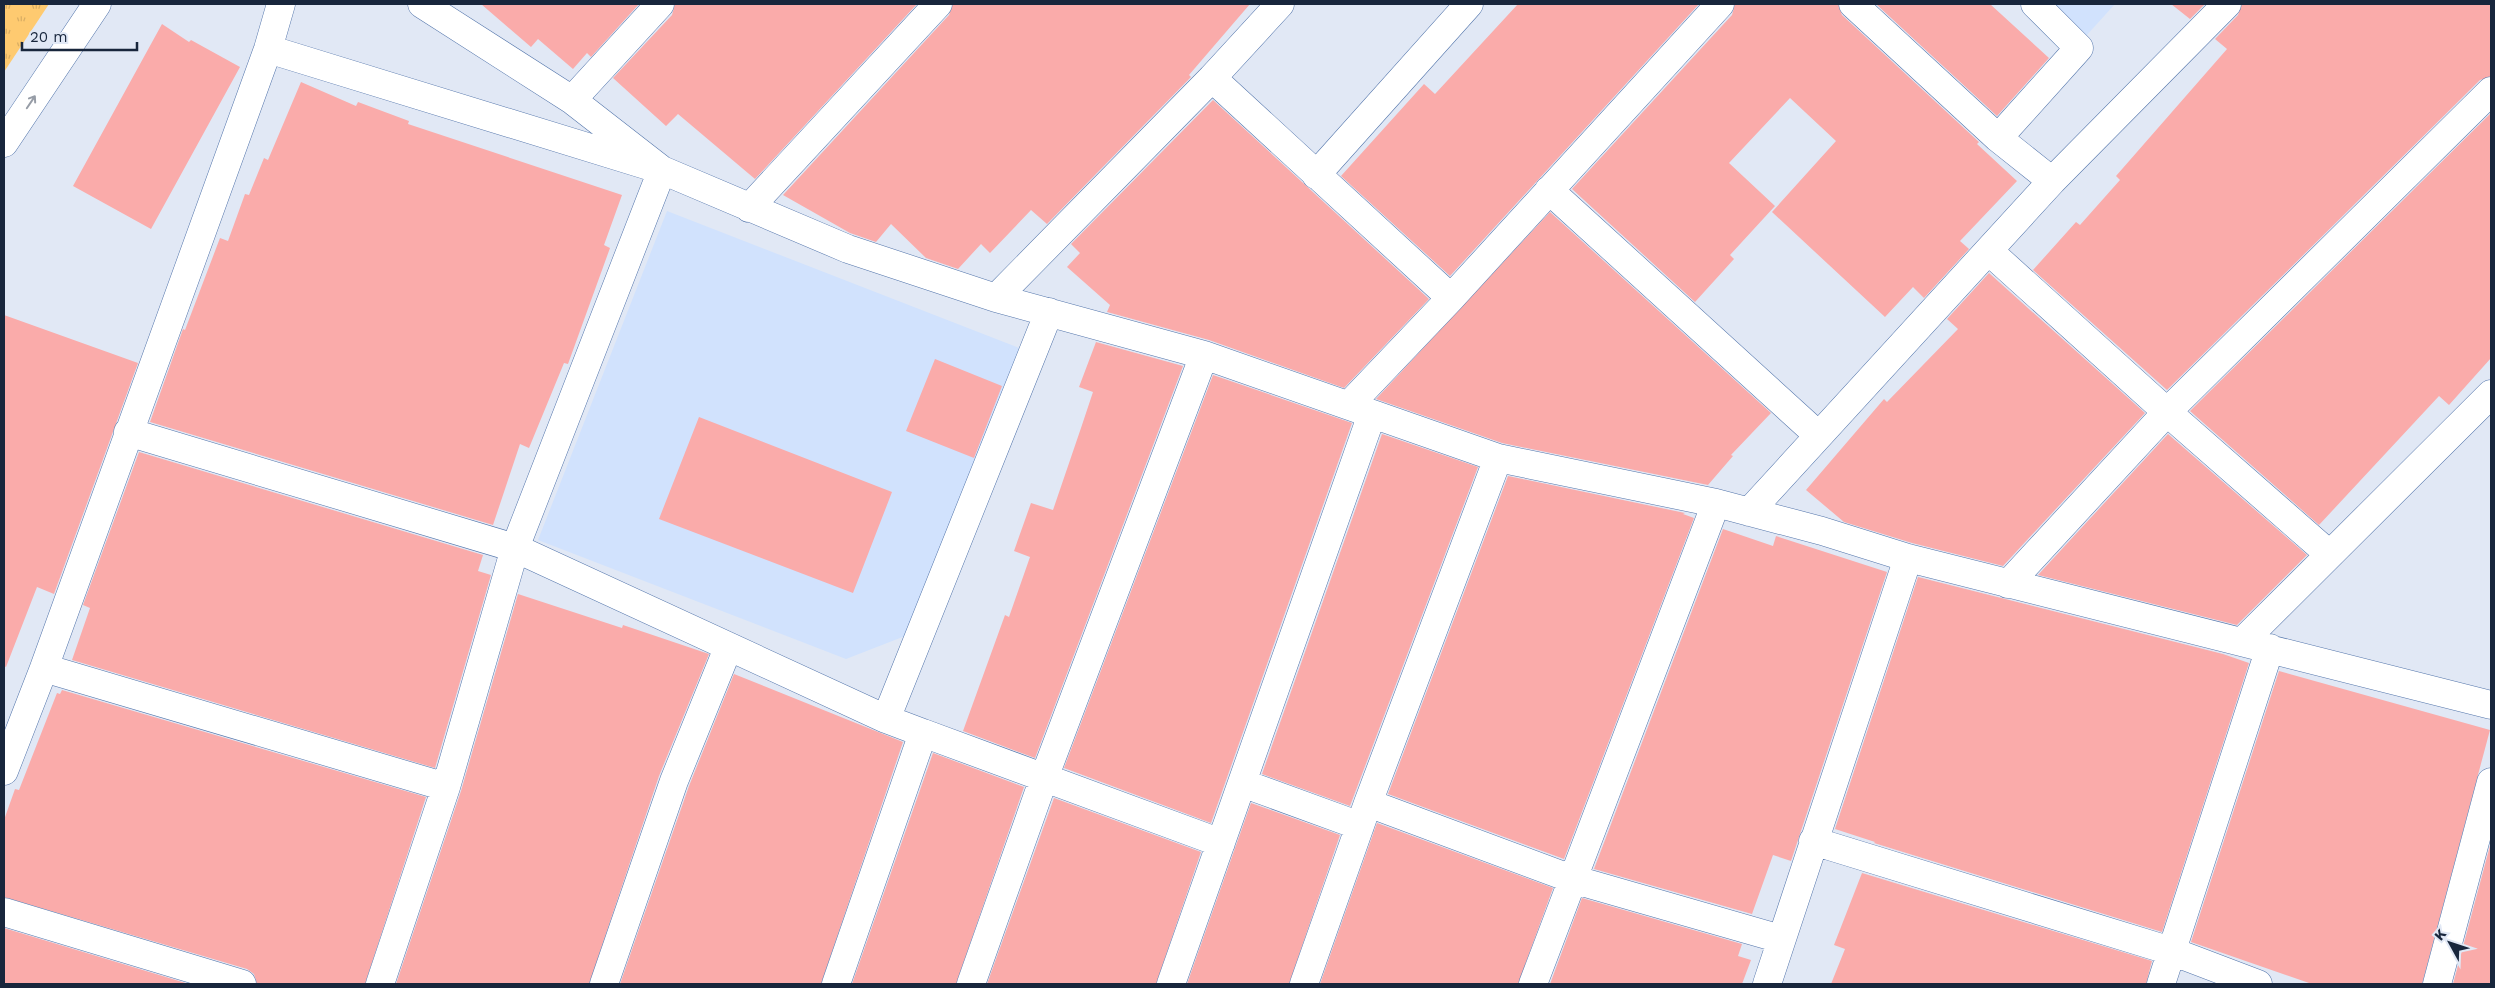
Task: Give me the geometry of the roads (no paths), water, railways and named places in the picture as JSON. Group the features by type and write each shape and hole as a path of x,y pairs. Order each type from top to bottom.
{"street":[{"path":"4,143 97,4"},
{"path":"4,771 44,668 268,49 281,4"},
{"path":"422,4 572,100 662,170"},
{"path":"572,100 660,4"},
{"path":"749,208 938,4"},
{"path":"996,298 1212,78 1280,4"},
{"path":"1316,175 1469,4"},
{"path":"1171,984 1242,783 1361,409 1451,298 1720,4"},
{"path":"1853,4 1998,138 2052,181"},
{"path":"1998,138 2079,48 2035,4"},
{"path":"1749,512 1818,435 1990,252 2052,181 2227,4"},
{"path":"268,49 662,170 848,249 996,298 1204,354 1498,458 1716,502 1908,558 2491,704"},
{"path":"1212,78 1451,298"},
{"path":"2008,584 2167,412 2491,91"},
{"path":"380,984 446,787 515,548 662,170"},
{"path":"1549,190 1818,435"},
{"path":"1990,252 2167,412 2329,554"},
{"path":"886,719 1049,312"},
{"path":"971,984 1044,778 1204,354"},
{"path":"2242,642 2491,394"},
{"path":"128,432 515,548 728,648 886,719 1220,843"},
{"path":"1304,984 1364,814 1498,458"},
{"path":"1533,984 1716,502"},
{"path":"1767,984 1908,558"},
{"path":"604,984 674,781 728,648"},
{"path":"2161,984 2270,648"},
{"path":"44,668 446,787"},
{"path":"836,984 923,733"},
{"path":"2437,984 2491,782"},
{"path":"1242,783 1364,814 1572,880 1781,939"},
{"path":"1813,841 2171,951 2258,984"},
{"path":"4,912 242,984"}]}
